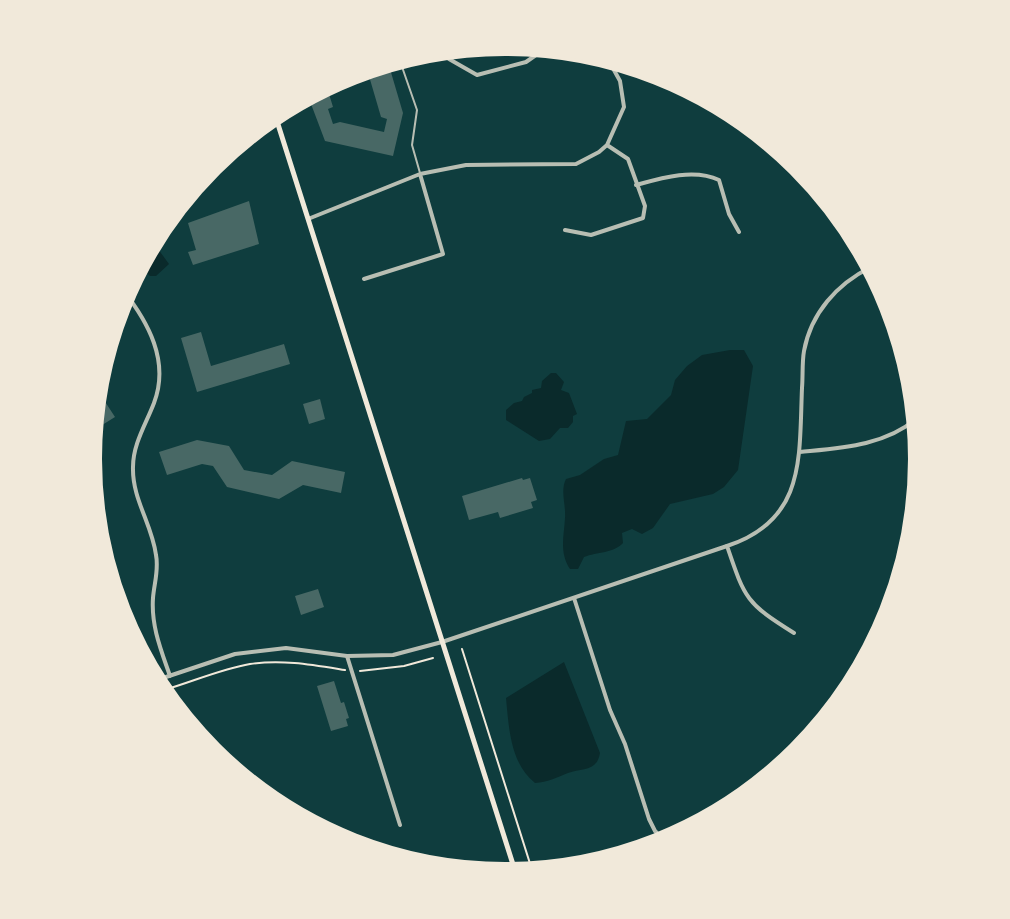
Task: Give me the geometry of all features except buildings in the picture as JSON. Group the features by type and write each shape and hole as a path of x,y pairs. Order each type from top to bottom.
{"main road":[{"path":"278,124 513,865"}],"street":[{"path":"448,58 477,75 526,62 536,55"},
{"path":"308,219 420,174 466,165 576,164 607,145 624,107 620,81 613,69"},
{"path":"565,230 591,235 643,218 645,206 628,159 607,145"},
{"path":"364,279 443,254 420,174"},
{"path":"636,185 665,177 711,176 719,180 729,214 739,232"},
{"path":"164,678 235,654 286,648 347,656 393,655 442,642 751,538 772,523 788,501 800,452 804,351 813,323 828,299 846,281 864,271"},
{"path":"131,302 147,324 157,351 159,377 155,400 139,438 133,463 134,486 156,555 154,624 170,676"},
{"path":"800,452 852,448 899,431 909,424"},
{"path":"727,546 742,591 756,608 794,633"},
{"path":"574,598 610,710 625,744 649,819 659,835"},
{"path":"347,656 400,825"},
{"path":"687,822 710,810"}],"lane":[{"path":"402,68 417,114 412,145 420,174"}],"path":[{"path":"462,649 530,864"},
{"path":"170,688 248,665 297,663 352,671 404,666 433,658"}],"water":[{"path":"158,250 169,264 156,276 146,272"},
{"path":"744,350 753,366 738,470 724,487 713,494 670,504 653,528 642,534 632,529 622,533 623,543 619,546 584,557 578,569 570,569 563,544 563,488 566,479 618,455 626,421 647,419 671,395 675,380 687,366 702,355"},
{"path":"551,373 556,373 564,382 561,390 569,393 577,414 568,428 560,428 550,439 539,441 506,420 506,410 522,401 532,390 541,388 542,381"},
{"path":"564,662 600,753 596,763 588,768 535,783 520,766 516,755 506,698"}]}
